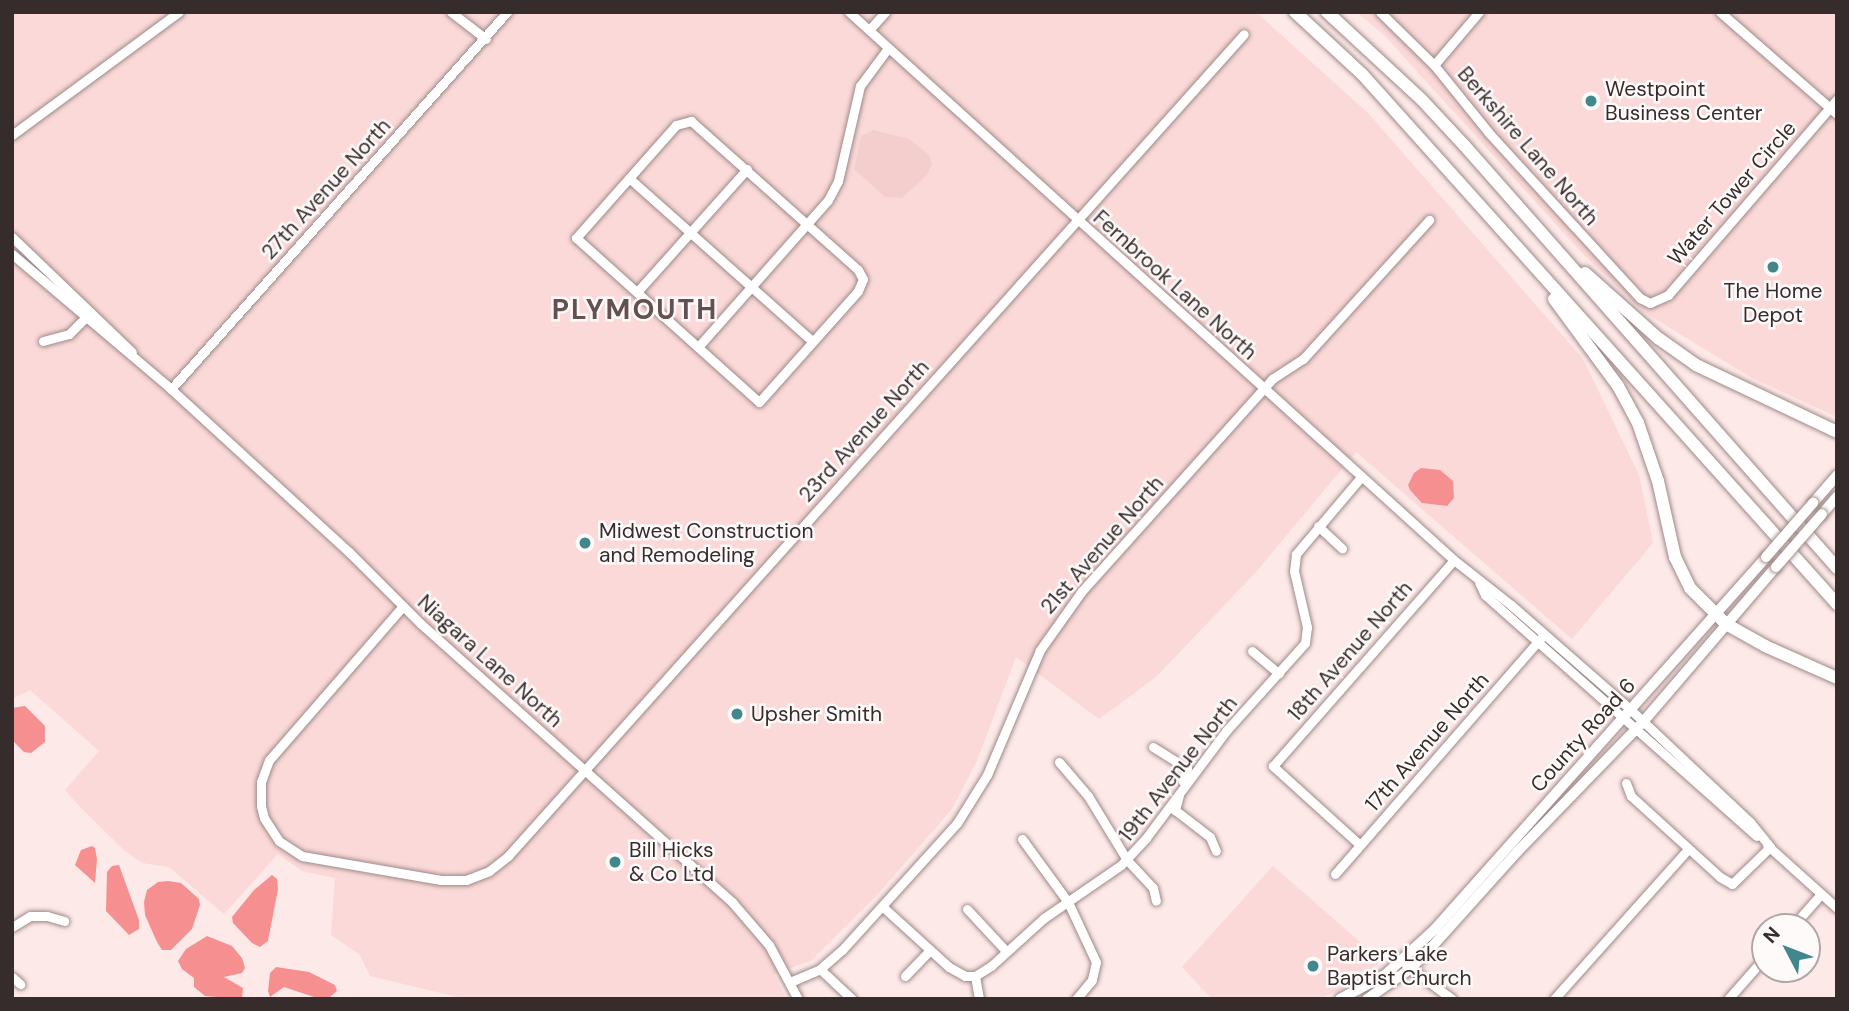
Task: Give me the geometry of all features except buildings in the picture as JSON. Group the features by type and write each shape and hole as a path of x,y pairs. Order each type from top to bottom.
{"highway":[{"path":"1295,12 1362,74 1837,604"},
{"path":"1327,12 1422,100 1837,568"},
{"path":"1535,226 1658,338 1696,365 1837,432"},
{"path":"1525,255 1533,272 1618,386 1638,423 1658,481 1678,565 1690,588 1713,614 1726,624 1765,646 1837,677"}],"main road":[{"name":"County Road 6","path":"1340,999 1406,965 1837,475"},
{"name":"County Road 6","path":"1367,999 1406,965 1639,726 1837,497"}],"street":[{"path":"12,135 179,12"},
{"path":"451,12 486,39"},
{"name":"27th Avenue North","path":"171,389 486,39 507,12"},
{"name":"Fernbrook Lane North","path":"849,12 1361,477 1479,582 1491,588 1545,634 1639,726 1837,908"},
{"path":"869,30 885,12"},
{"name":"Berkshire Lane North","path":"1380,12 1434,65 1564,216 1640,298 1650,303"},
{"path":"1434,65 1479,12"},
{"path":"1720,12 1833,111"},
{"name":"23rd Avenue North","path":"403,607 276,750 261,782 261,806 271,830 289,849 315,859 453,881 477,877 508,856 1244,34"},
{"path":"698,347 828,200 838,181 860,86 888,48"},
{"name":"Water Tower Circle","path":"1650,303 1668,295 1833,111 1837,99"},
{"path":"687,121 696,123 808,224 861,272 862,286 759,401 576,238 676,125 687,121"},
{"path":"637,292 747,169"},
{"path":"629,177 812,341"},
{"name":"21st Avenue North","path":"790,982 820,969 883,908 939,845 973,800 996,755 1035,660 1064,613 1264,388 1280,372 1303,359 1429,220"},
{"name":"Niagara Lane North","path":"12,237 88,314 349,552 403,607 740,910 769,945 798,999"},
{"name":"Niagara Lane North","path":"12,254 88,314"},
{"path":"43,341 69,334 88,314"},
{"name":"19th Avenue North","path":"975,976 1044,918 1127,860 1226,731 1300,650 1307,636 1293,562 1300,547 1361,477"},
{"path":"1318,526 1342,548"},
{"name":"18th Avenue North","path":"1360,845 1273,766 1454,560"},
{"name":"Fernbrook Lane North","path":"1479,582 1485,595 1628,715"},
{"name":"17th Avenue North","path":"1335,874 1545,634"},
{"path":"1252,651 1279,674"},
{"path":"1153,747 1187,768 1175,810 1210,837 1216,851"},
{"path":"1059,762 1088,796 1127,860 1153,888 1156,901"},
{"path":"1626,783 1631,796 1720,877 1732,884 1770,847"},
{"path":"1022,839 1080,921 1096,962 1092,980 1076,999"},
{"path":"1554,999 1688,849"},
{"path":"1804,913 1821,894"},
{"path":"883,908 957,973 975,976 979,999"},
{"path":"967,909 1006,951"},
{"path":"12,927 30,916 47,916 64,921"},
{"path":"905,976 930,950"},
{"path":"1406,965 1452,999"},
{"path":"820,969 852,999"},
{"path":"1728,999 1751,973"}],"shaded area":[{"path":"12,12 1256,12 1368,113 1583,359 1639,475 1653,543 1572,639 1356,452 1257,571 1156,677 1099,719 1016,657 976,763 952,809 877,895 811,961 774,974 786,999 466,999 370,976 360,955 331,935 335,878 302,871 278,854 224,914 169,867 142,863 125,851 81,808 65,790 99,751 30,690 12,699"},
{"path":"1357,12 1837,12 1837,417 1752,378 1642,311 1580,251 1385,36"},
{"path":"873,130 909,139 929,155 932,164 927,175 902,198 885,197 854,169 861,136"},
{"path":"1421,468 1440,470 1453,481 1454,498 1447,506 1422,503 1410,490 1408,485 1414,473"},
{"path":"25,706 45,726 45,742 31,753 24,752 12,740 12,708"},
{"path":"92,846 97,859 95,883 75,865 81,850"},
{"path":"119,865 139,920 139,929 129,935 106,911 107,872 112,866"},
{"path":"1273,866 1382,961 1349,986 1319,999 1212,999 1182,967"},
{"path":"272,875 277,879 278,889 268,941 260,947 252,943 233,923 232,917 254,890"},
{"path":"158,882 181,883 199,899 200,905 192,929 171,950 162,950 145,915 144,902 147,890"},
{"path":"207,936 232,946 242,958 245,968 242,973 224,977 243,988 242,999 205,996 194,987 194,978 182,969 178,961 186,949"},
{"path":"276,967 309,972 335,985 337,991 330,997 317,998 284,987 270,997 270,973"}],"place":[{"name":"Westpoint Business Center","path":"1591,101"},
{"name":"The Home Depot","path":"1773,267"},
{"name":"Midwest Construction and Remodeling","path":"585,543"},
{"name":"Upsher Smith","path":"737,714"},
{"name":"Bill Hicks & Co Ltd","path":"615,862"},
{"name":"Parkers Lake Baptist Church","path":"1313,966"}],"district":[{"name":"PLYMOUTH","path":"635,310"}]}
